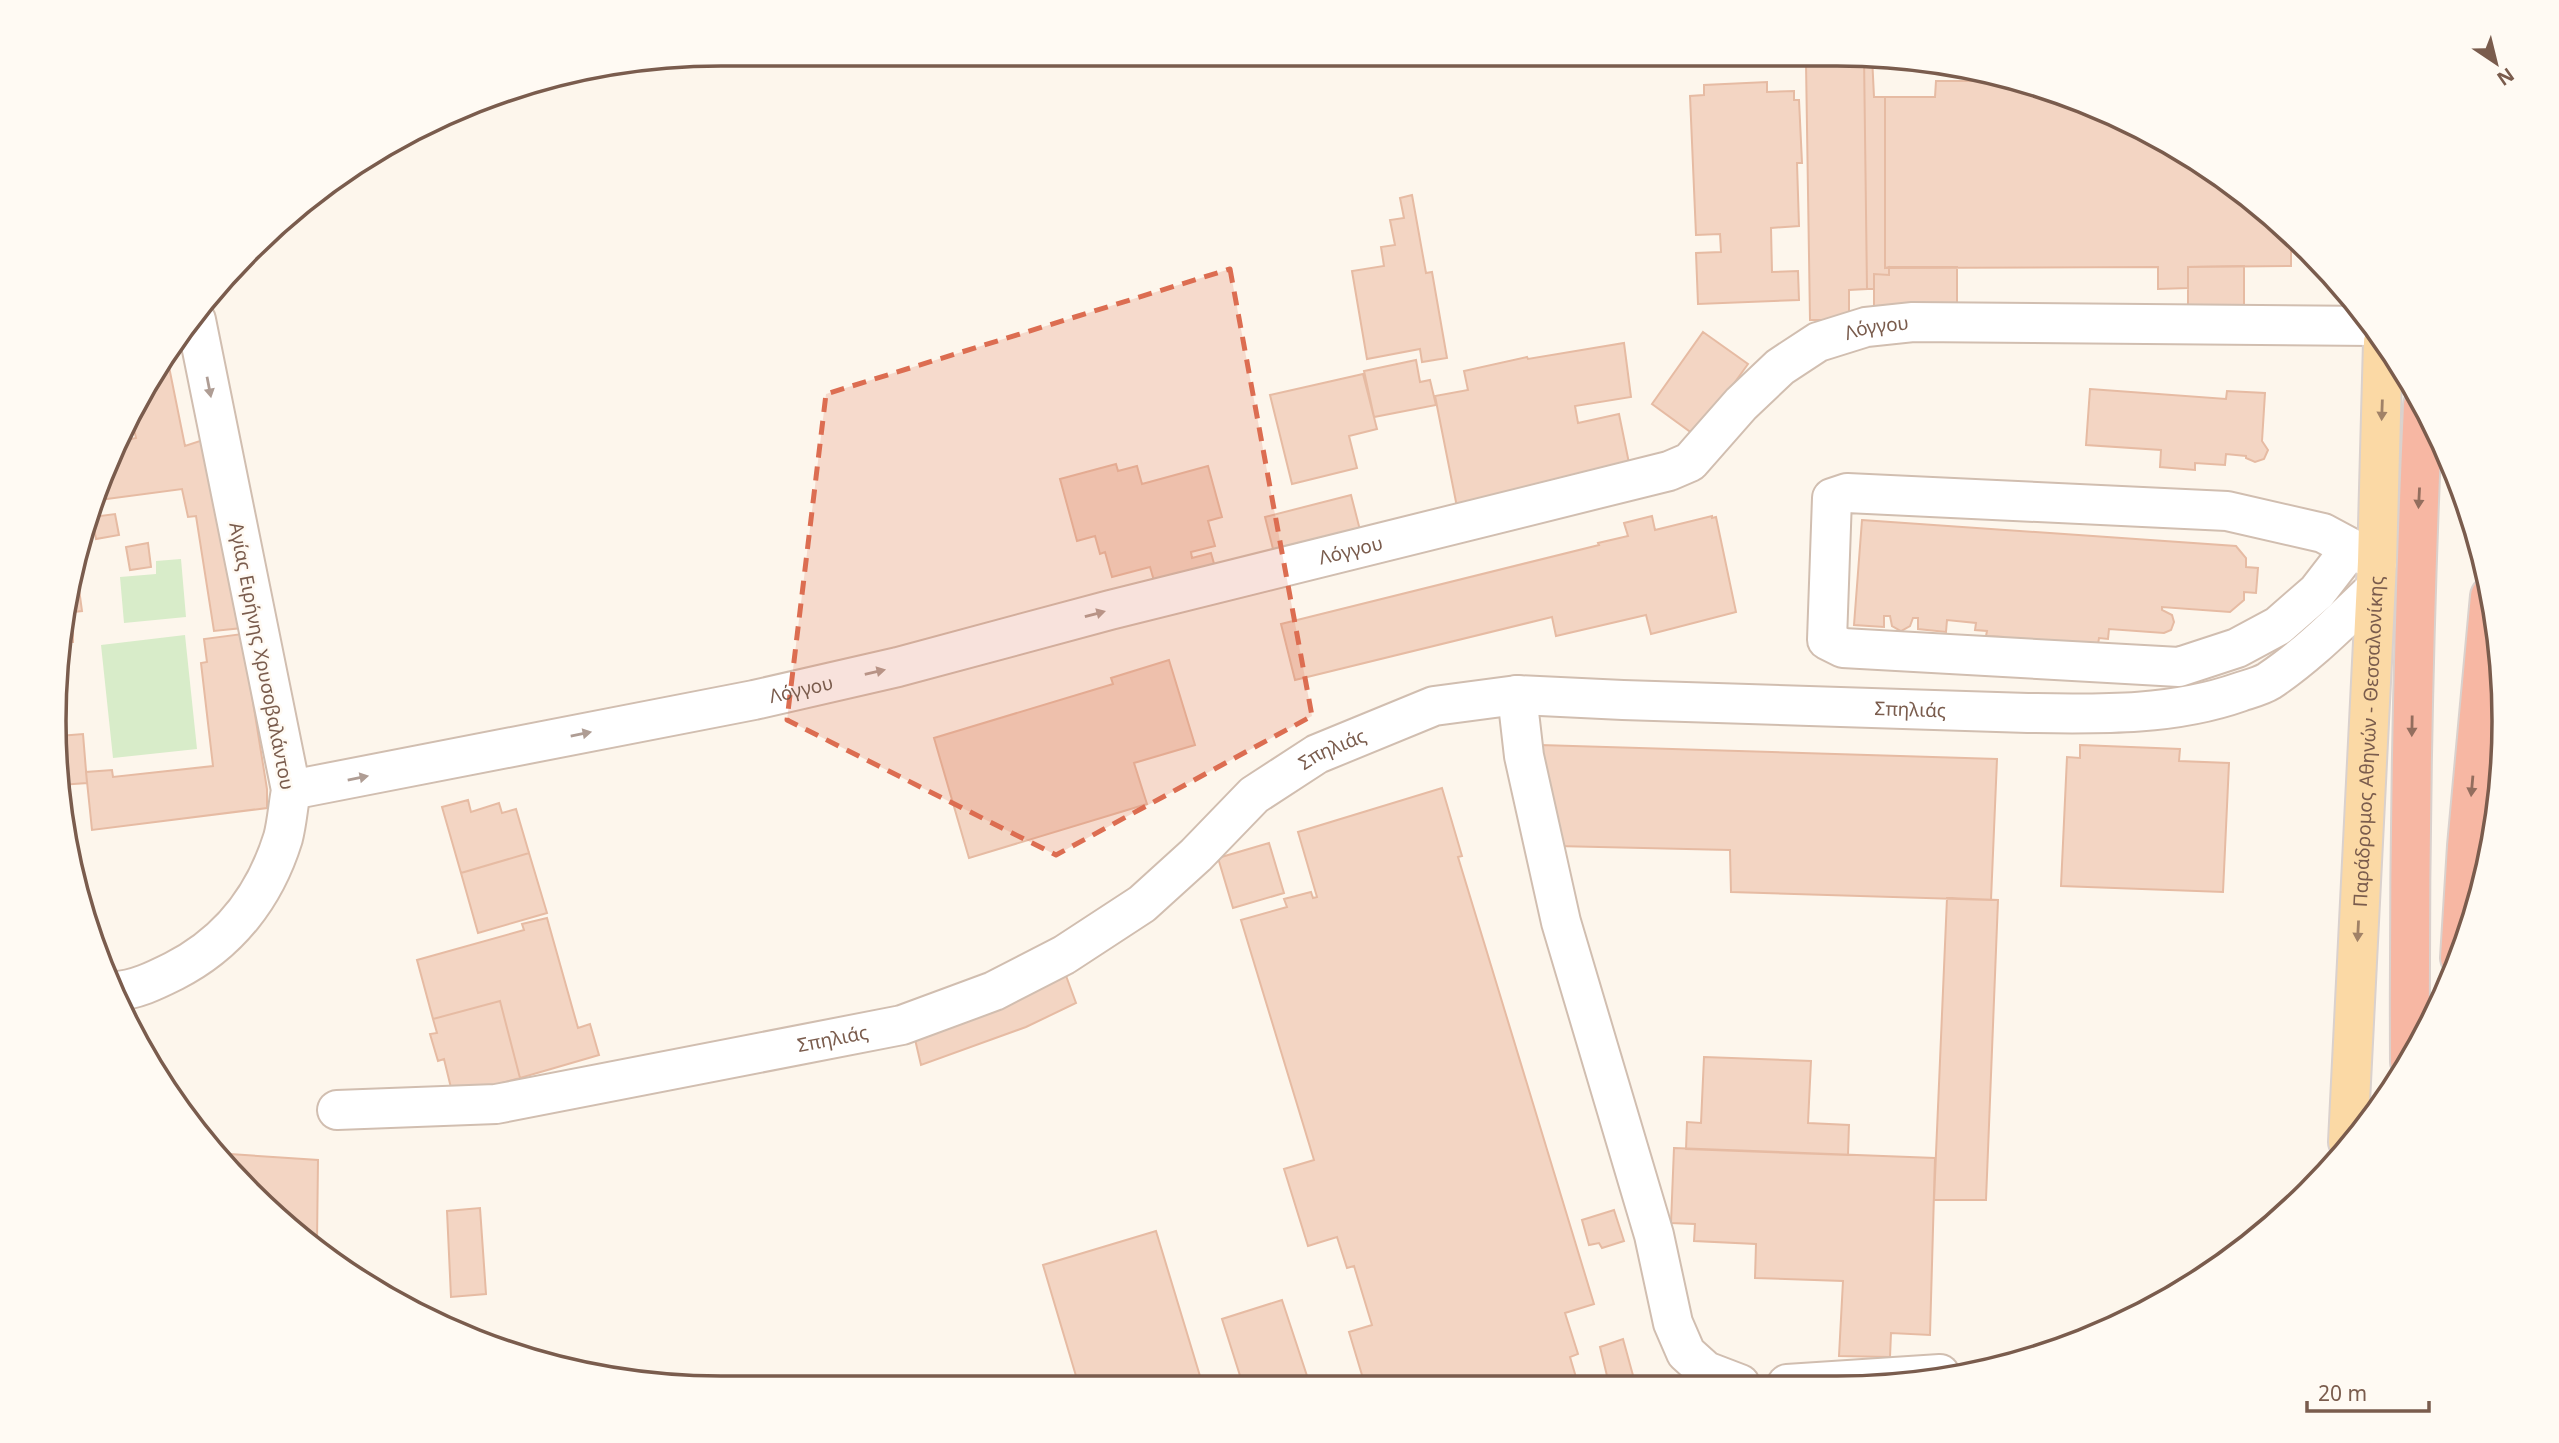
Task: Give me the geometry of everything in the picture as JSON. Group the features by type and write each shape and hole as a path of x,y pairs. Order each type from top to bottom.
{"highway":[{"path":"2410,1040 2409,883 2416,549 2422,426"},
{"path":"2461,921 2486,633"}],"main road":[{"name":"Παράδρομος Αθηνών - Θεσσαλονίκης","path":"2348,1131 2368,567 2382,358"}],"street":[{"name":"Λόγγου","path":"290,790 754,700 898,667 1137,603 1669,471 1690,462 1741,404 1780,367 1818,342 1866,327 1913,322 2360,327"},
{"name":"Αγίας Ειρήνης Χρυσοβαλάντου","path":"124,988 156,980 195,960 223,937 251,908 267,881 283,836 290,790 198,329"},
{"path":"1847,493 2227,511 2323,533 2368,567 2317,592 2278,626 2237,648 2179,667 1843,649 1828,640 1832,498 1847,493"},
{"name":"Σπηλιάς","path":"337,1110 496,1104 735,1059 913,1021 994,991 1063,955 1142,904 1196,855 1254,795 1317,754 1434,706 1517,695 2028,713 2082,714 2170,709 2217,700 2267,682 2312,647 2368,567"},
{"path":"1517,695 1524,756 1561,922 1654,1235 1673,1324 1686,1353 1706,1371 1719,1376"}],"highlighted area":[{"path":"1230,269 1312,716 1056,855 787,720 826,394"}],"green space":[{"path":"181,559 186,617 124,623 120,577 156,574 156,561"},
{"path":"185,635 197,749 113,758 101,645"}],"building":[{"path":"1806,66 1864,67 1867,289 1849,290 1849,320 1810,320"},
{"path":"1864,67 1873,68 1874,97 1885,97 1885,268 1889,267 1889,275 1874,274 1874,289 1867,289"},
{"path":"1936,81 1973,81 2007,89 2088,116 2127,134 2165,154 2236,202 2291,249 2291,266 2188,267 2188,288 2158,289 2158,267 1885,268 1885,97 1935,97"},
{"path":"1767,82 1767,92 1794,91 1794,100 1799,100 1802,163 1797,163 1799,226 1771,228 1772,272 1798,271 1799,300 1698,304 1696,253 1721,252 1720,234 1696,235 1690,96 1704,95 1704,85"},
{"path":"1412,195 1426,273 1432,272 1447,358 1422,362 1420,349 1367,359 1352,271 1384,266 1381,247 1395,245 1390,220 1404,218 1400,198"},
{"path":"2244,266 2244,315 2188,314 2188,267"},
{"path":"1889,267 1957,267 1957,313 1874,314 1874,274 1889,275"},
{"path":"1703,332 1748,364 1696,436 1652,404"},
{"path":"1624,343 1631,397 1575,406 1578,423 1619,414 1630,468 1457,507 1435,396 1468,390 1464,371 1527,357 1528,359"},
{"path":"1416,360 1420,382 1430,380 1436,405 1374,417 1364,371"},
{"path":"170,370 185,446 206,439 242,628 214,631 196,516 188,517 182,489 105,499 131,439 136,438 134,431"},
{"path":"1363,374 1377,429 1349,436 1357,468 1292,484 1270,395"},
{"path":"2090,389 2226,399 2227,391 2265,393 2262,441 2268,450 2264,459 2255,462 2246,456 2226,454 2225,465 2195,463 2195,470 2160,467 2161,450 2086,445"},
{"path":"1116,464 1118,471 1137,466 1142,484 1208,466 1222,517 1208,521 1215,546 1191,552 1192,558 1211,553 1215,567 1155,584 1150,567 1112,577 1105,552 1100,554 1095,536 1077,541 1060,479"},
{"path":"1351,495 1360,530 1274,553 1265,517"},
{"path":"115,514 119,535 96,539 95,532 100,516"},
{"path":"1652,516 1655,530 1716,517 1736,612 1651,634 1646,615 1556,636 1552,617 1295,680 1281,624 1599,545 1598,543 1628,536 1624,523"},
{"path":"1862,520 2236,546 2246,558 2246,567 2258,568 2256,593 2244,592 2244,600 2230,612 2162,607 2162,610 2172,615 2174,622 2171,630 2164,633 2109,629 2108,639 2099,638 2098,644 2001,663 2003,637 1986,636 1987,631 1975,630 1976,623 1947,620 1946,632 1918,629 1918,618 1913,618 1910,626 1901,631 1892,626 1890,616 1884,616 1884,627 1854,625"},
{"path":"148,543 151,567 130,570 126,547"},
{"path":"79,592 82,611 76,612"},
{"path":"242,634 267,789 267,808 92,830 86,772 112,770 113,777 213,766 201,663 207,662 204,639"},
{"path":"1169,660 1195,745 1134,763 1147,804 969,858 934,738 1113,684 1111,678"},
{"path":"83,734 87,783 70,784 67,735"},
{"path":"1540,745 1997,759 1991,900 1731,892 1730,850 1556,846"},
{"path":"2080,745 2180,749 2179,761 2229,763 2223,892 2061,886 2067,757 2080,758"},
{"path":"1442,788 1462,856 1458,857 1594,1304 1565,1313 1578,1354 1570,1357 1576,1376 1362,1376 1349,1332 1372,1325 1354,1266 1347,1268 1337,1237 1308,1246 1284,1169 1314,1160 1241,920 1287,907 1284,899 1311,892 1313,898 1317,897 1298,832"},
{"path":"468,800 471,812 499,803 502,813 516,809 529,853 461,873 442,807"},
{"path":"1269,843 1284,893 1233,908 1218,858"},
{"path":"529,853 547,913 478,933 461,873"},
{"path":"1947,898 1998,900 1986,1200 1934,1200"},
{"path":"547,918 578,1028 590,1024 599,1055 520,1078 500,1001 433,1019 417,960 524,930 522,924"},
{"path":"1065,973 1076,1003 1026,1027 921,1065 914,1035"},
{"path":"500,1001 520,1078 453,1096 444,1059 438,1061 430,1034 437,1033 433,1019"},
{"path":"1704,1057 1811,1061 1808,1123 1849,1125 1848,1155 1686,1149 1687,1122 1701,1123"},
{"path":"1674,1148 1935,1158 1930,1335 1891,1333 1890,1357 1839,1356 1843,1281 1755,1278 1756,1244 1694,1241 1695,1224 1671,1223"},
{"path":"230,1154 318,1160 317,1236 258,1185"},
{"path":"480,1208 486,1294 451,1297 447,1211"},
{"path":"1614,1210 1624,1241 1602,1248 1599,1243 1589,1245 1582,1220"},
{"path":"1156,1231 1200,1376 1076,1376 1043,1265"},
{"path":"1282,1300 1307,1376 1240,1376 1222,1319"},
{"path":"1623,1339 1633,1376 1607,1376 1600,1347"}]}
